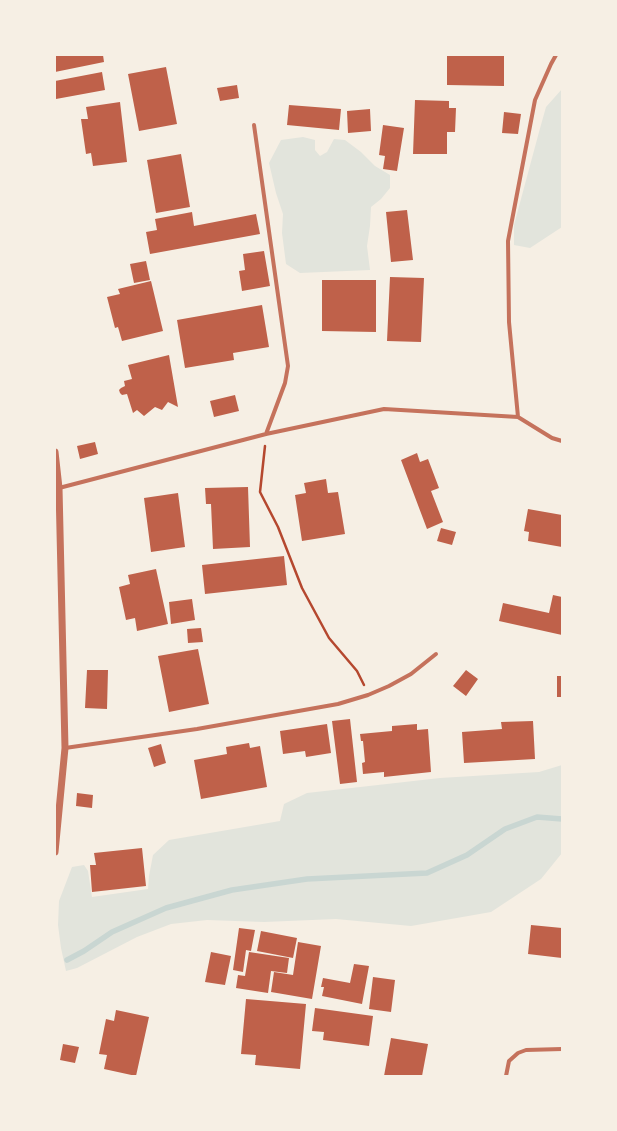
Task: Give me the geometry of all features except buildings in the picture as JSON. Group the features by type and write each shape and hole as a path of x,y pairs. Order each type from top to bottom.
{"street":[{"path":"518,417 509,322 508,241 535,100 556,55"},
{"path":"254,125 288,366 285,383 266,434"},
{"path":"57,488 266,434 384,409 518,417 552,438 562,441"},
{"path":"55,452 65,748 56,828 55,852"},
{"path":"65,748 197,729 338,704 368,695 389,686 411,674 436,654"},
{"path":"506,1076 509,1061 518,1053 526,1050 562,1049"}],"path":[{"path":"266,434 260,492 278,527 302,588 329,638 357,671 368,695"}],"shaded area":[{"path":"562,89 562,227 530,248 514,245 514,225 546,107"},
{"path":"303,137 315,140 315,150 320,156 327,152 334,139 345,140 361,152 375,166 390,175 390,188 381,199 371,207 367,246 370,270 300,273 286,264 282,233 283,214 269,163 281,140"},
{"path":"562,765 562,853 541,879 491,912 411,926 336,919 264,922 207,920 171,924 137,937 77,968 66,971 58,925 59,901 72,867 84,865 88,871 92,897 148,889 153,855 169,840 280,821 284,804 307,793 440,778 539,772"}],"waterway":[{"path":"67,960 84,951 112,932 166,908 232,890 307,879 427,873 467,855 505,829 537,817 562,819"}]}
